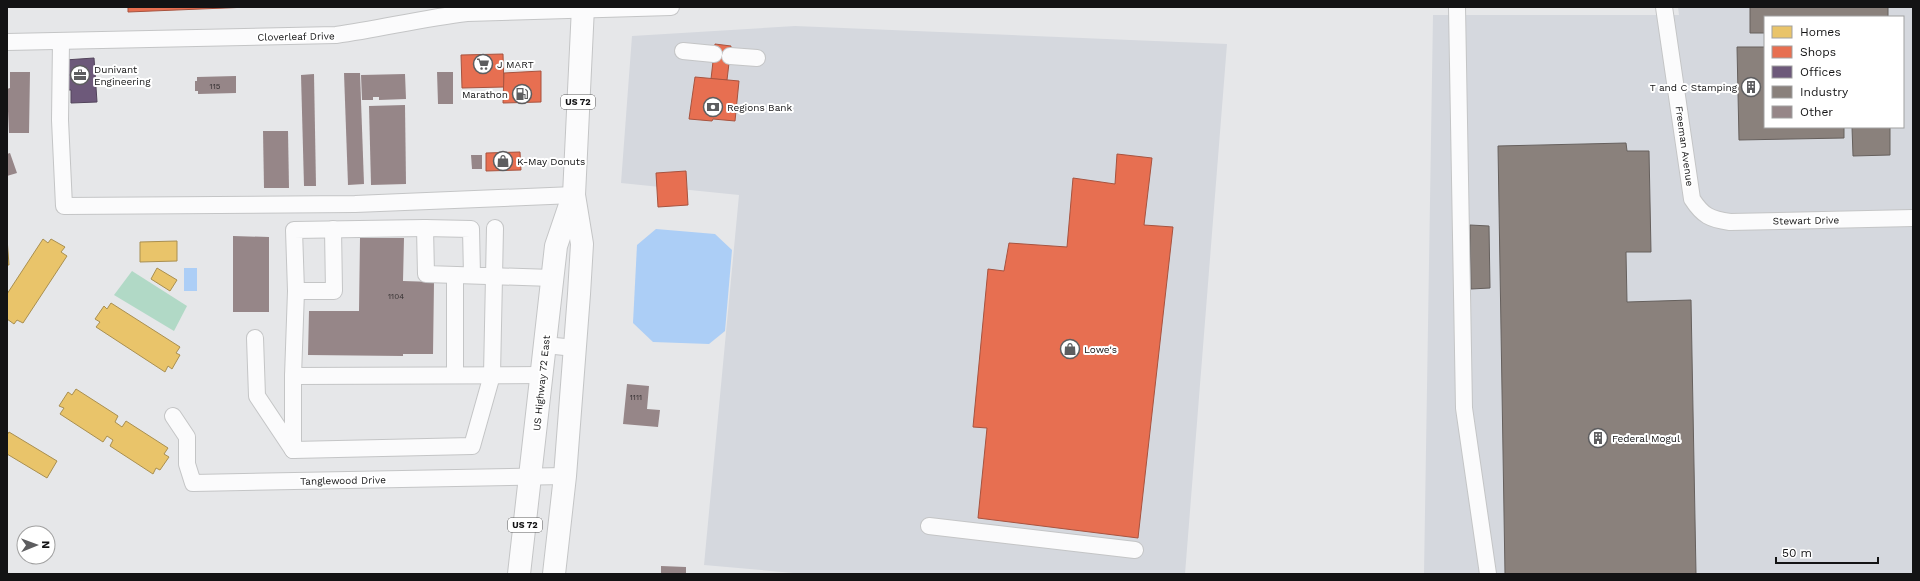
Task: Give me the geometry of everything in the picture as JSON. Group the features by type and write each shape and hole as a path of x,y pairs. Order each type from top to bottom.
{"highway":[{"name":"US Highway 72 East","path":"554,574 565,476 582,244 574,195 583,8"},
{"name":"US Highway 72 East","path":"519,574 556,246 574,195"}],"street":[{"name":"Cloverleaf Drive","path":"7,42 336,35 370,31 435,17 468,13 583,8 671,7"},
{"path":"1457,7 1464,408 1488,574"},
{"name":"Freeman Avenue","path":"1664,7 1692,199 1700,212"},
{"path":"61,41 60,120 64,206 355,204 574,195"},
{"path":"683,51 714,54"},
{"path":"730,56 757,58"},
{"name":"Stewart Drive","path":"1700,212 1714,220 1730,222 1913,218"},
{"path":"425,228 426,274 552,278"},
{"path":"292,450 296,291 294,230 425,228 471,229 472,275"},
{"path":"292,450 472,446 492,375 495,228"},
{"path":"296,291 334,291 333,229"},
{"path":"455,275 455,375"},
{"path":"255,338 257,396 292,450"},
{"path":"545,345 575,348"},
{"path":"293,376 542,375"},
{"name":"Tanglewood Drive","path":"173,416 187,437 187,464 193,483 565,476"},
{"path":"929,526 1135,550"}],"shaded area":[{"path":"1678,7 1913,7 1913,574 1424,574 1433,15 1679,15"},
{"path":"795,26 1227,44 1185,574 805,574 704,565 739,195 621,183 632,36"}],"green space":[{"path":"132,271 187,306 174,331 114,295"}],"water":[{"path":"656,229 715,234 732,250 725,331 709,344 653,342 633,323 637,245"},
{"path":"184,268 197,268 197,291 184,291"}],"building: Homes":[{"path":"7,238 9,265 7,265"},
{"path":"43,239 48,243 51,239 65,247 61,252 67,256 23,323 17,320 14,324 7,319 7,294"},
{"path":"177,241 177,261 140,262 140,242"},
{"path":"157,268 177,280 170,291 151,279"},
{"path":"111,303 180,347 176,353 180,355 172,369 168,366 165,372 96,327 100,322 95,319 104,306 107,309"},
{"path":"76,389 118,416 115,422 122,427 126,421 168,448 164,454 169,457 160,470 156,468 153,474 110,446 113,440 107,436 103,442 60,414 64,408 59,406 68,392 72,395"},
{"path":"9,432 57,461 47,478 7,454 7,435"}],"building: Shops":[{"path":"128,7 249,7 128,12"},
{"path":"715,44 731,46 727,80 711,79"},
{"name":"J MART","path":"503,54 504,87 462,88 461,55"},
{"name":"Marathon","path":"541,71 541,102 503,103 504,73"},
{"name":"Regions Bank","path":"695,77 739,81 735,121 689,119"},
{"name":"K-May Donuts","path":"520,152 521,170 486,171 486,153"},
{"name":"Lowe's","path":"1117,154 1152,158 1144,225 1173,227 1138,538 978,518 987,428 973,427 988,269 1004,271 1009,243 1067,247 1073,178 1115,184"},
{"path":"686,171 688,205 658,207 656,173"}],"building: Offices":[{"name":"Dunivant Engineering","path":"94,58 97,102 71,103 71,90 65,90 65,60"}],"building: Industry":[{"path":"1750,7 1888,7 1888,16 1764,16 1764,33 1750,33"},
{"name":"T and C Stamping","path":"1737,47 1764,47 1764,128 1844,128 1844,138 1739,140"},
{"path":"1852,128 1890,128 1890,155 1853,156"},
{"name":"Federal Mogul","path":"1626,143 1627,151 1649,151 1651,252 1626,252 1627,302 1691,300 1696,574 1505,574 1498,146"},
{"path":"1470,225 1489,226 1490,288 1471,289"}],"building: Other":[{"path":"10,72 30,72 29,133 9,133 7,89 10,88"},
{"path":"437,72 453,72 453,104 438,104"},
{"path":"344,73 360,73 364,184 348,185"},
{"path":"314,74 316,186 304,186 301,75"},
{"path":"405,74 406,99 379,100 379,97 373,97 373,100 362,100 361,75"},
{"path":"236,76 236,93 198,94 198,91 195,91 195,81 197,81 197,77"},
{"path":"405,105 406,184 371,185 369,106"},
{"path":"263,131 288,131 289,188 264,188"},
{"path":"10,153 17,173 7,176 7,154"},
{"path":"471,155 482,155 482,169 472,169"},
{"path":"233,236 269,237 269,312 233,312"},
{"path":"360,238 404,238 403,281 434,282 433,354 403,354 403,356 308,355 309,311 359,311"},
{"path":"627,384 649,386 647,409 660,410 658,427 623,424"},
{"path":"661,566 686,567 686,574 661,574"}],"place":[{"name":"J MART","path":"483,64"},
{"name":"Dunivant Engineering","path":"80,75"},
{"name":"T and C Stamping","path":"1751,87"},
{"name":"Marathon","path":"522,94"},
{"name":"Regions Bank","path":"713,107"},
{"name":"K-May Donuts","path":"503,161"},
{"name":"Lowe's","path":"1070,349"},
{"name":"Federal Mogul","path":"1598,438"}]}
